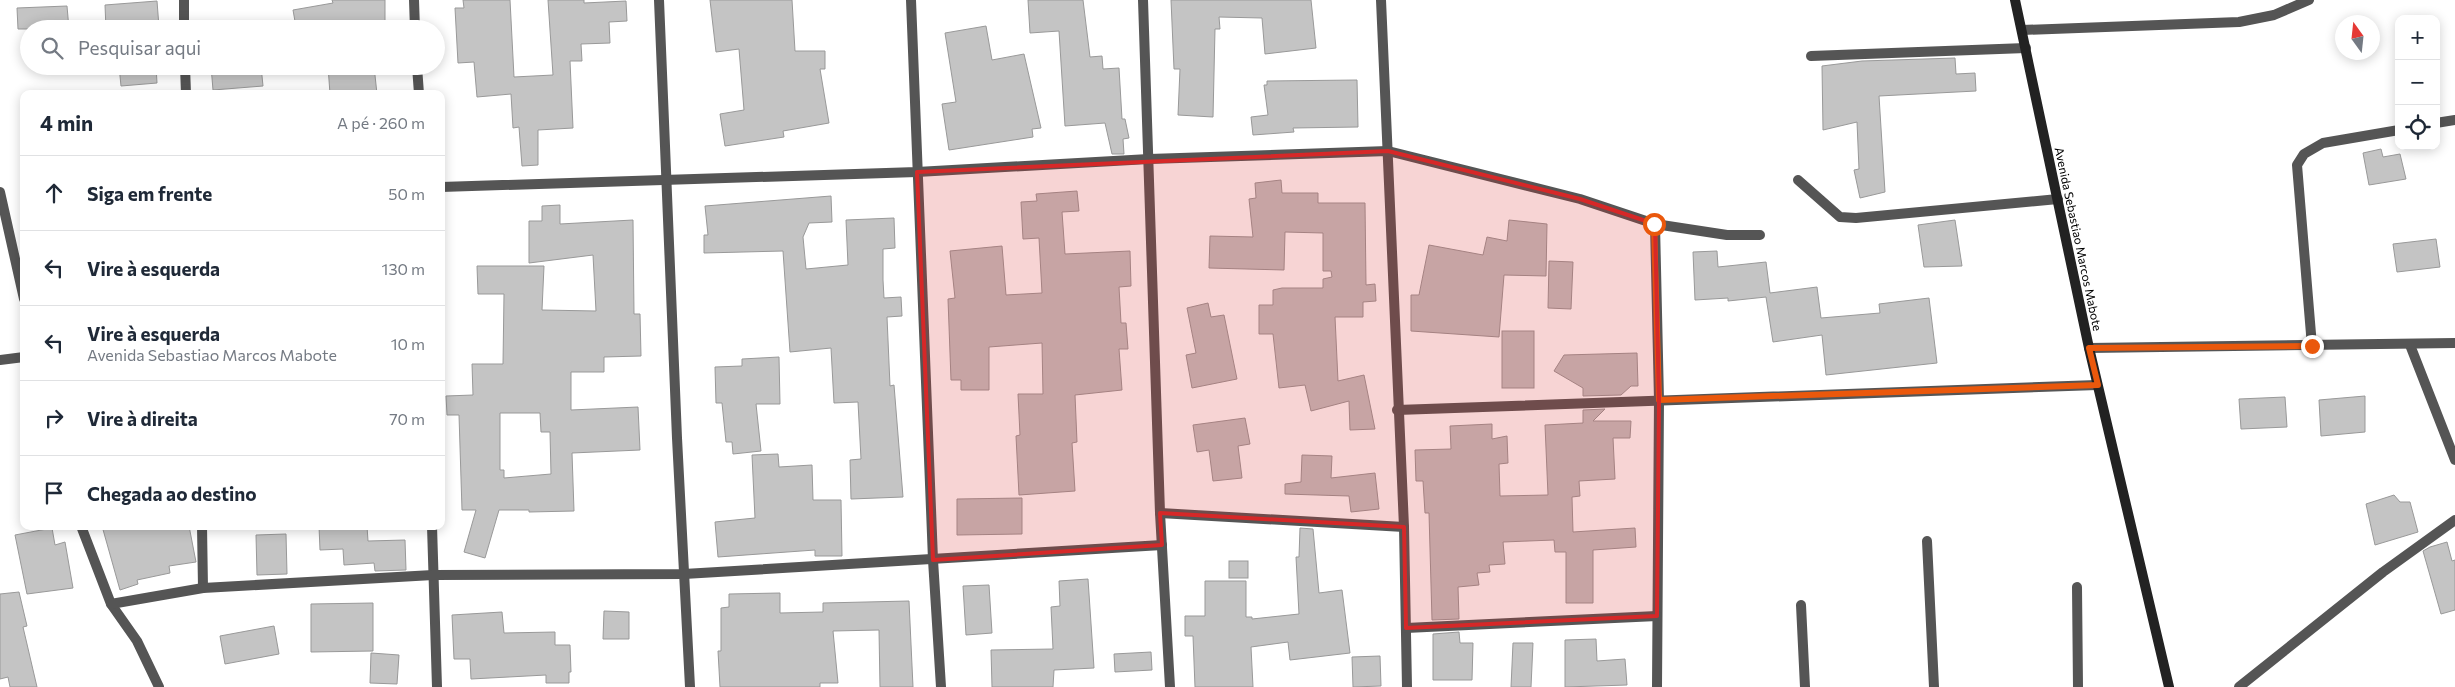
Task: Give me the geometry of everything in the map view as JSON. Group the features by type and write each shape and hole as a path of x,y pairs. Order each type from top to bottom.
{"main road":[{"name":"Avenida Sebastiao Marcos Mabote","path":"2015,0 2089,348 2169,687"}],"street":[{"path":"184,0 184,20"},
{"path":"414,0 415,20"},
{"path":"659,0 690,687"},
{"path":"911,0 933,560 941,687"},
{"path":"1143,0 1160,513 1170,687"},
{"path":"1380,0 1388,151 1397,410 1404,527 1407,687"},
{"path":"2022,30 2239,22 2274,15 2309,0"},
{"path":"1811,56 2026,48"},
{"path":"185,75 186,90"},
{"path":"418,75 419,90"},
{"path":"2440,122 2455,120"},
{"path":"2312,346 2297,165 2304,154 2323,143 2395,131"},
{"path":"445,187 917,172 1149,159 1388,151 1580,199 1654,224 1727,235 1760,235"},
{"path":"1798,180 1840,217 1856,218 2058,199"},
{"path":"0,192 20,281"},
{"path":"1654,224 1659,400 1657,687"},
{"path":"2089,348 2455,343"},
{"path":"2410,345 2455,460"},
{"path":"0,360 20,358"},
{"path":"1397,410 2098,385"},
{"path":"1160,513 1404,527"},
{"path":"2239,687 2383,572 2455,520"},
{"path":"82,530 111,604 137,641 159,687"},
{"path":"202,530 203,588"},
{"path":"432,530 437,687"},
{"path":"1927,540 1934,687"},
{"path":"111,604 203,588 433,575 684,574 1162,545"},
{"path":"2077,587 2078,687"},
{"path":"1801,605 1805,687"},
{"path":"1406,628 1657,616"}],"highlighted area":[{"path":"1388,151 1580,199 1655,224 1659,400 1657,616 1406,628 1404,527 1160,513 1162,545 933,560 917,172"}],"building":[{"path":"332,0 385,0 385,20 295,20 293,10 333,3"},
{"path":"463,0 510,0 514,77 553,75 548,0 584,0 584,3 626,1 627,21 609,22 610,43 581,44 582,61 570,61 573,128 538,130 538,165 522,166 519,127 513,128 511,94 477,97 474,62 458,63 455,8 464,8"},
{"path":"710,0 792,0 795,51 825,51 825,69 820,69 829,123 783,131 784,137 725,146 720,114 744,110 739,49 716,52"},
{"path":"1028,0 1083,0 1090,57 1102,56 1103,69 1119,68 1122,119 1125,119 1129,138 1123,139 1124,154 1112,154 1105,123 1065,126 1059,31 1030,33"},
{"path":"1171,0 1311,0 1316,48 1265,54 1262,18 1219,17 1220,29 1215,29 1213,117 1178,115 1180,69 1174,69"},
{"path":"157,1 158,20 106,20 105,5"},
{"path":"67,6 68,20 20,20 20,29 18,29 17,8"},
{"path":"986,26 992,60 1024,54 1041,128 1032,129 1033,137 949,150 942,104 956,102 945,33"},
{"path":"1955,58 1956,74 1975,73 1976,91 1879,96 1885,192 1860,198 1854,170 1859,169 1857,122 1823,130 1822,66 1862,61"},
{"path":"120,75 157,75 157,83 121,86"},
{"path":"212,75 262,75 263,86 213,90"},
{"path":"329,75 375,75 377,90 330,90"},
{"path":"1357,80 1358,127 1293,128 1294,132 1253,135 1251,117 1268,115 1264,85 1267,85 1267,81"},
{"path":"2381,149 2383,157 2400,154 2406,179 2369,185 2363,153"},
{"path":"1281,180 1282,193 1318,193 1318,203 1365,203 1366,285 1375,284 1376,301 1363,302 1363,317 1335,317 1338,381 1364,375 1375,429 1350,430 1349,401 1311,411 1305,385 1279,388 1273,334 1259,334 1259,305 1273,305 1273,290 1282,288 1323,288 1323,279 1332,277 1331,271 1323,271 1323,233 1285,232 1284,270 1209,268 1210,236 1253,237 1249,199 1256,198 1255,183"},
{"path":"1077,191 1079,211 1062,212 1065,254 1130,251 1131,286 1119,287 1121,323 1126,323 1128,349 1119,349 1122,390 1075,395 1077,442 1072,443 1075,491 1019,495 1016,436 1020,435 1018,394 1043,394 1042,343 989,347 989,390 961,390 961,380 951,380 948,299 955,298 950,251 1002,246 1006,295 1042,293 1039,238 1023,239 1021,202 1037,201 1036,194"},
{"path":"831,196 832,222 809,223 803,237 806,269 848,265 846,220 894,218 895,248 883,249 883,280 884,298 901,297 902,316 887,317 890,386 894,385 903,497 851,499 850,460 861,459 858,402 834,403 831,348 790,352 783,251 704,253 704,235 708,235 705,206"},
{"path":"560,205 560,224 633,220 634,314 640,314 641,356 604,357 604,372 571,372 571,410 638,407 640,450 572,453 574,511 529,512 529,510 499,510 485,558 464,552 476,510 462,510 459,415 447,415 446,396 473,395 472,364 503,364 504,294 478,294 477,266 544,266 542,310 596,311 593,255 529,263 529,221 542,221 542,206","holes":["500,413 540,413 541,432 550,432 551,474 504,478 504,470 500,470"]},
{"path":"1509,220 1547,224 1546,276 1504,275 1499,337 1411,331 1411,295 1419,295 1429,245 1483,255 1487,237 1507,241"},
{"path":"1955,220 1962,266 1924,267 1918,225"},
{"path":"2436,239 2440,267 2397,272 2393,244"},
{"path":"1717,251 1718,267 1766,262 1770,293 1817,287 1821,318 1880,313 1879,304 1929,298 1937,363 1826,375 1822,335 1773,342 1766,297 1728,301 1728,298 1695,300 1693,252"},
{"path":"1549,261 1573,262 1571,309 1548,308"},
{"path":"1208,303 1211,317 1224,315 1237,379 1192,388 1186,355 1196,353 1187,308"},
{"path":"1502,331 1534,331 1534,388 1502,388"},
{"path":"1637,353 1638,386 1631,386 1621,395 1583,396 1583,388 1554,371 1564,355"},
{"path":"779,357 780,404 756,404 761,451 733,454 732,442 726,442 722,403 716,403 715,367 742,366 742,359"},
{"path":"2365,396 2365,432 2321,436 2319,400"},
{"path":"2285,397 2287,427 2241,429 2239,399"},
{"path":"1605,409 1593,421 1631,421 1630,438 1613,438 1615,479 1579,481 1580,496 1572,497 1573,532 1635,528 1636,547 1593,550 1593,603 1566,603 1566,552 1555,552 1554,540 1503,542 1505,564 1489,565 1490,572 1477,573 1479,585 1458,587 1459,619 1432,620 1429,513 1425,513 1423,481 1416,481 1415,450 1451,449 1450,426 1492,424 1492,439 1507,436 1508,463 1499,464 1500,496 1548,495 1545,425 1583,423 1583,410"},
{"path":"1245,418 1250,444 1238,446 1242,478 1213,481 1209,450 1197,452 1193,425"},
{"path":"778,454 779,467 812,465 813,500 841,500 842,556 815,556 815,550 718,557 715,522 755,518 752,455"},
{"path":"1302,455 1332,456 1331,478 1375,473 1379,509 1351,512 1349,496 1285,494 1285,484 1301,482"},
{"path":"2394,495 2400,502 2410,502 2418,532 2375,545 2366,504"},
{"path":"1022,498 1022,534 957,535 957,499"},
{"path":"1300,528 1313,529 1319,593 1342,590 1350,653 1290,660 1288,642 1251,647 1253,687 1195,687 1193,636 1185,636 1185,616 1205,616 1205,581 1246,581 1246,617 1252,617 1252,619 1299,614 1296,557 1299,557"},
{"path":"52,530 55,545 65,542 73,588 27,594 15,535"},
{"path":"103,530 190,530 196,562 169,566 170,573 137,580 138,584 120,590"},
{"path":"319,530 367,530 368,541 405,540 406,570 375,571 374,563 344,565 343,549 320,550"},
{"path":"286,534 287,574 257,575 256,535"},
{"path":"2447,542 2452,561 2455,560 2455,610 2441,614 2423,551"},
{"path":"1229,561 1248,561 1248,578 1229,578"},
{"path":"1088,579 1094,668 1054,670 1053,687 992,687 991,650 1053,649 1051,607 1060,606 1059,581"},
{"path":"989,585 992,633 966,635 963,586"},
{"path":"19,592 27,626 23,627 37,687 10,687 8,677 0,679 0,594"},
{"path":"780,593 780,613 823,612 823,603 909,601 913,687 880,687 879,630 833,631 838,683 820,683 820,687 720,687 718,651 721,651 721,608 729,607 729,594"},
{"path":"373,603 373,651 311,652 311,604"},
{"path":"604,611 629,612 629,639 603,639"},
{"path":"502,612 504,633 555,632 555,645 570,645 571,672 569,672 569,683 546,683 546,675 471,679 470,659 454,659 452,615"},
{"path":"274,626 279,654 225,664 220,636"},
{"path":"1459,632 1460,643 1473,643 1472,680 1433,680 1433,634"},
{"path":"1596,639 1597,661 1625,659 1627,685 1565,687 1565,640"},
{"path":"1513,643 1533,643 1531,687 1511,687"},
{"path":"1151,652 1152,670 1115,672 1114,654"},
{"path":"371,653 399,655 397,684 370,683"},
{"path":"1380,656 1381,686 1353,687 1352,657"}],"route":[{"path":"1654,224 1659,400 1793,397 2098,385 2089,348 2312,346"}]}
